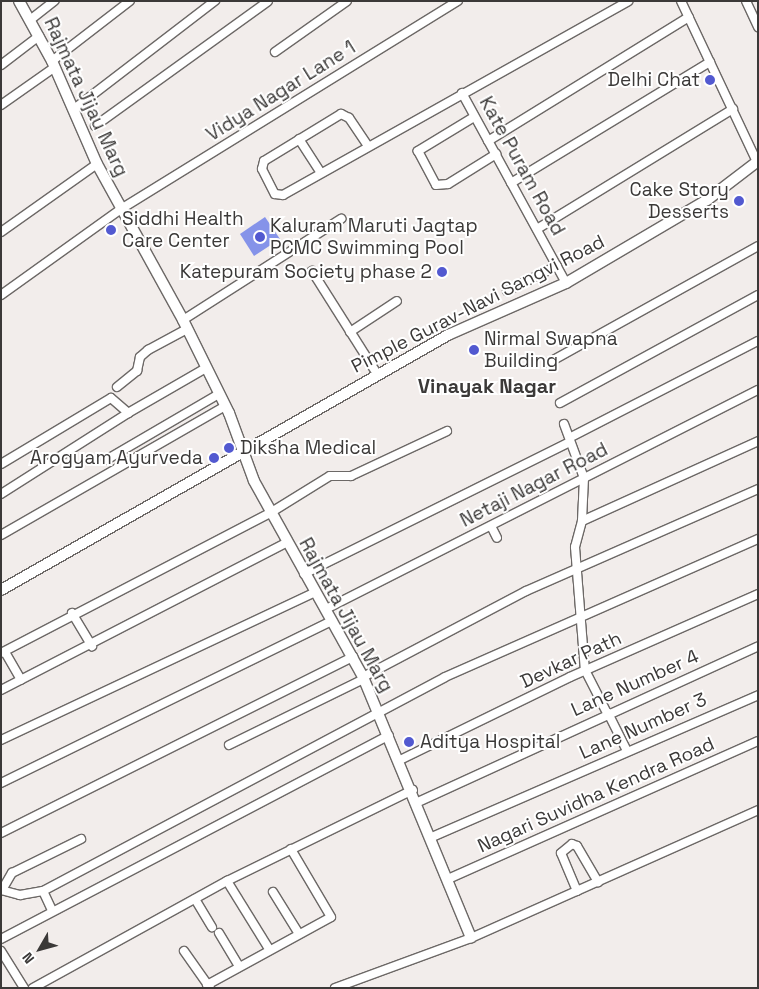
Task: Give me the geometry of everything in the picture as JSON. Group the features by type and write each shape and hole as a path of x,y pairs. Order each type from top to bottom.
{"street":[{"name":"Rajmata Jijau Marg","path":"19,1 54,64 97,164 121,209"},
{"path":"30,20 54,1"},
{"path":"1,105 130,1"},
{"path":"74,109 215,1"},
{"path":"95,126 268,1"},
{"path":"274,52 347,1"},
{"name":"Vidya Nagar Lane 1","path":"1,295 121,209 458,1"},
{"path":"368,146 349,118 341,114 262,164 271,189 284,194 628,1"},
{"path":"681,1 758,162"},
{"path":"746,1 758,27"},
{"path":"488,141 689,17"},
{"path":"1,65 39,36"},
{"path":"511,182 710,62"},
{"name":"Kate Puram Road","path":"462,93 566,283"},
{"path":"537,229 733,109"},
{"path":"474,117 421,147 418,154 427,170 440,187 496,154"},
{"path":"299,139 321,173"},
{"name":"Pimple Gurav-Navi Sangvi Road","path":"1,590 243,450 448,335 566,283 707,200 758,162"},
{"path":"1,232 97,164"},
{"path":"121,209 185,325 225,406 243,450"},
{"path":"117,387 137,371 140,357 148,350 341,218"},
{"path":"548,363 758,246"},
{"path":"507,291 557,266"},
{"path":"312,271 377,374"},
{"path":"560,403 758,296"},
{"path":"350,332 397,301"},
{"path":"304,574 571,439 758,341"},
{"path":"1,494 128,413 206,368"},
{"name":"Netaji Nagar Road","path":"326,609 758,390"},
{"path":"106,460 219,394"},
{"path":"1,464 110,398 116,399 128,413"},
{"path":"1,535 225,406"},
{"path":"564,424 584,478 582,521 575,547 586,670 627,751"},
{"path":"21,680 3,653 72,613 270,513 330,476 352,476 447,431"},
{"path":"582,521 758,441"},
{"name":"Rajmata Jijau Marg","path":"243,450 270,513 364,678 418,802 471,938"},
{"path":"229,745 364,678 576,568 758,489"},
{"path":"491,526 497,538"},
{"path":"81,839 12,874 2,890 20,895 43,891 380,715 445,677 580,615 758,539"},
{"path":"1,690 92,646 286,543"},
{"path":"1,740 315,592"},
{"name":"Devkar Path","path":"400,760 586,670 758,594"},
{"path":"72,613 92,646"},
{"path":"1,782 332,621"},
{"name":"Lane Number 4","path":"418,802 608,713 758,646"},
{"path":"1,833 353,657"},
{"name":"Lane Number 3","path":"432,837 758,695"},
{"path":"1,939 52,910 389,736"},
{"name":"Nagari Suvidha Kendra Road","path":"448,879 758,741"},
{"path":"33,988 227,881 413,790"},
{"path":"334,988 471,938 758,810"},
{"path":"577,891 561,853 572,844 577,846 598,882"},
{"path":"184,951 208,986 268,949 331,917 291,850"},
{"path":"227,881 268,949"},
{"path":"43,891 52,910"},
{"path":"273,892 299,934"},
{"path":"195,899 212,927"},
{"path":"219,933 239,966"},
{"path":"1,951 24,988"}],"water":[{"name":"Kaluram Maruti Jagtap PCMC Swimming Pool","path":"265,217 280,239 254,256 240,234"}],"place":[{"name":"Delhi Chat","path":"710,80"},
{"name":"Cake Story Desserts","path":"739,201"},
{"name":"Siddhi Health Care Center","path":"111,230"},
{"name":"Kaluram Maruti Jagtap PCMC Swimming Pool","path":"260,237"},
{"name":"Katepuram Society phase 2","path":"442,272"},
{"name":"Nirmal Swapna Building","path":"474,350"},
{"name":"Diksha Medical","path":"229,448"},
{"name":"Arogyam Ayurveda","path":"214,458"},
{"name":"Aditya Hospital","path":"409,742"}],"district":[{"name":"Vinayak Nagar","path":"487,386"}]}
